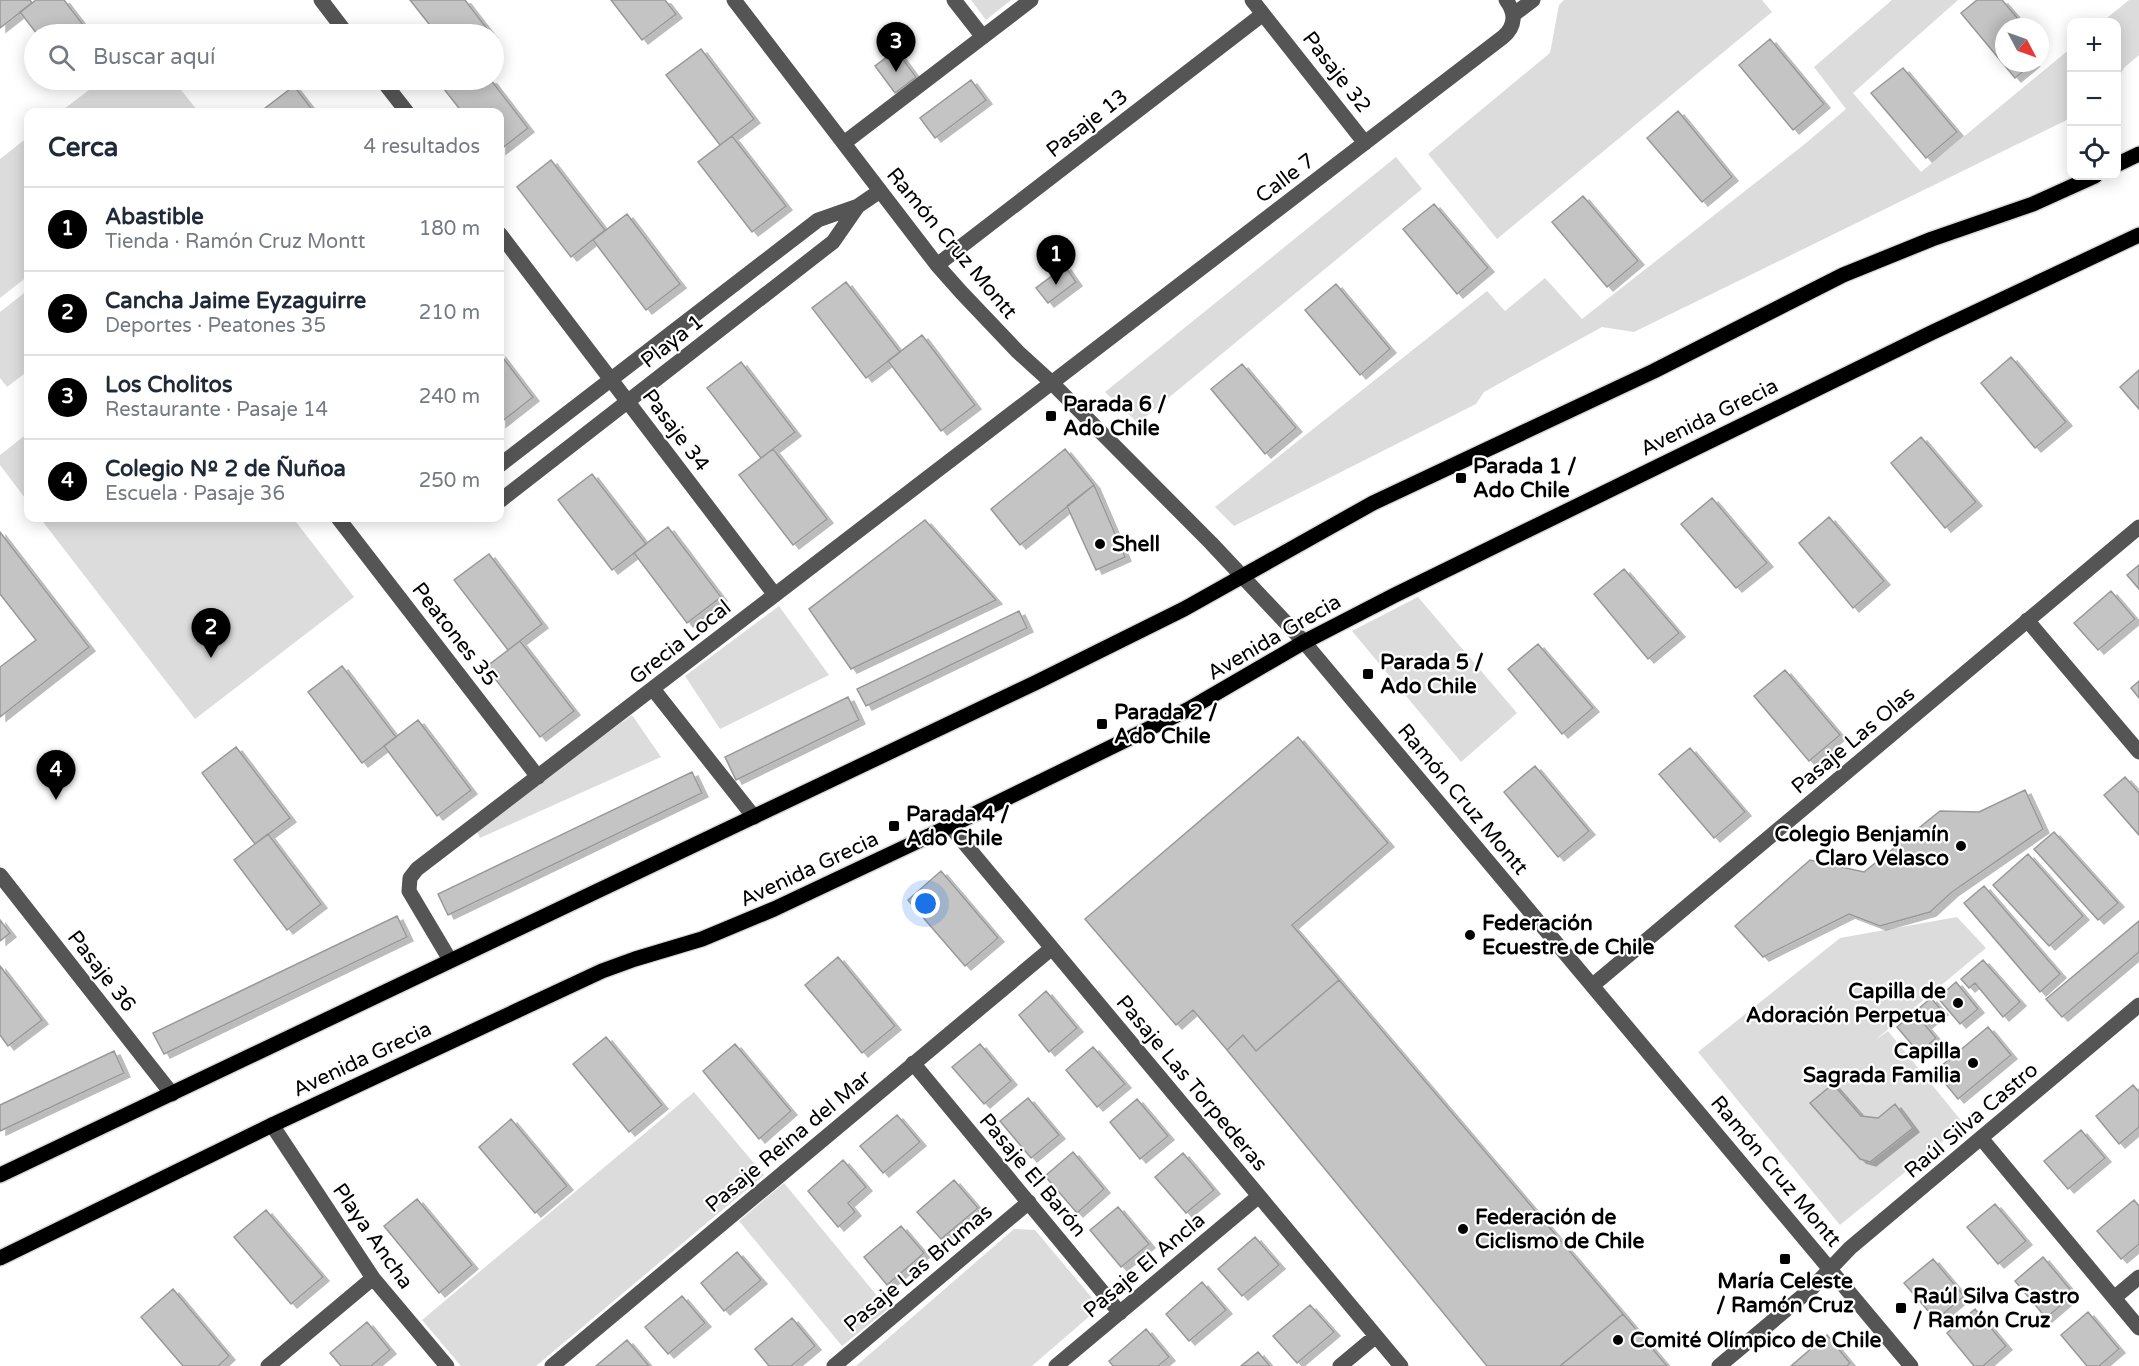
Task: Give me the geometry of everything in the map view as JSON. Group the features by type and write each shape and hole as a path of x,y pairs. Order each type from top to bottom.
{"main road":[{"path":"2121,163 2139,154"},
{"path":"0,1175 1037,682 1184,609 1373,503 1654,371 1843,275 1932,239 2032,204 2086,180"},
{"name":"Avenida Grecia","path":"0,1258 272,1125 602,971 702,939 774,909 950,826 1189,709 1304,642 1613,488 2139,235"}],"street":[{"path":"321,0 339,24"},
{"name":"Ramón Cruz Montt","path":"734,0 937,265 986,319 1243,576 1304,642 1911,1366"},
{"path":"954,0 983,37"},
{"path":"843,143 1031,0"},
{"name":"Pasaje 32","path":"1252,0 1365,143"},
{"path":"1506,0 1514,15"},
{"name":"Calle 7","path":"1051,382 1503,37 1511,28 1514,15 1533,0"},
{"name":"Pasaje 13","path":"937,265 1263,14"},
{"path":"390,90 404,108"},
{"name":"Playa 1","path":"504,462 818,220 858,206 880,190"},
{"name":"Playa 1","path":"504,498 834,242 858,206"},
{"name":"Pasaje 34","path":"504,239 775,595"},
{"name":"Grecia Local","path":"450,960 409,891 410,878 417,869 1051,382"},
{"name":"Peatones 35","path":"341,522 538,777"},
{"name":"Pasaje Las Olas","path":"1593,985 2139,526"},
{"path":"2028,620 2139,752"},
{"path":"653,689 754,817"},
{"name":"Pasaje Las Torpederas","path":"950,826 1401,1366"},
{"name":"Pasaje 36","path":"0,875 172,1094"},
{"name":"Pasaje Reina del Mar","path":"552,1366 1052,948"},
{"name":"Raúl Silva Castro","path":"1719,1366 1812,1288 1850,1248 2139,1005"},
{"name":"Pasaje El Barón","path":"914,1063 1120,1313"},
{"name":"Playa Ancha","path":"272,1125 373,1278 447,1366"},
{"path":"1981,1138 2139,1328"},
{"name":"Pasaje El Ancla","path":"1056,1366 1259,1196"},
{"name":"Pasaje Las Brumas","path":"834,1366 1029,1202"},
{"path":"2114,1298 2139,1277"},
{"path":"268,1366 373,1278"},
{"path":"1340,1366 1376,1336"}],"shaded area":[{"path":"971,0 1011,0 986,20"},
{"path":"1564,0 1762,0 1772,12 1497,239 1428,154 1550,53 1559,5"},
{"path":"1892,0 1958,0 1853,93 1921,172 2042,72 2049,72 2049,66 2067,51 2067,120 1634,332 1602,327 1484,392 1476,404 1234,526 1215,507 1487,291 1505,311 1545,278 1582,319 1846,109 1814,67"},
{"path":"2129,0 2139,0 2139,55 2121,73 2121,18 2107,18"},
{"path":"89,90 181,90 195,108 65,108"},
{"path":"24,140 24,279 0,298 0,159"},
{"path":"1396,157 1422,189 1138,423 1105,392"},
{"path":"24,293 24,374 7,387 0,378 0,312"},
{"path":"24,436 24,497 0,465 0,455"},
{"path":"43,522 296,522 354,597 195,719"},
{"path":"1418,597 1517,713 1461,762 1352,631"},
{"path":"779,606 829,675 720,729 685,676"},
{"path":"632,715 661,757 480,838 475,828"},
{"path":"1957,917 1986,948 1874,1041 1888,1031 1964,1124 1840,1225 1698,1052 1840,938"},
{"path":"694,1092 764,1175 536,1366 461,1366 422,1320"},
{"path":"784,1183 888,1309 842,1346 739,1221"},
{"path":"1014,1229 1035,1230 1092,1298 1092,1314 1032,1366 856,1366"}],"building":[{"path":"0,0 30,0 32,3 0,28"},
{"path":"36,0 64,0 82,24 29,24 20,12"},
{"path":"410,0 465,0 483,24 429,24"},
{"path":"611,0 665,0 676,14 642,40"},
{"path":"1977,0 2002,0 2017,18 1995,18 1995,54 1961,13"},
{"path":"1770,39 1824,104 1793,130 1739,65"},
{"path":"701,49 754,119 720,145 666,75"},
{"path":"896,50 916,77 895,93 875,66"},
{"path":"1903,68 1957,132 1926,158 1871,93"},
{"path":"2010,72 2022,72 2015,78"},
{"path":"971,80 986,100 935,138 920,118"},
{"path":"289,90 297,90 311,108 265,108"},
{"path":"445,90 499,90 528,128 504,147 504,108 459,108"},
{"path":"1678,111 1732,177 1702,202 1647,138"},
{"path":"732,136 786,206 752,232 698,162"},
{"path":"551,160 605,230 571,257 517,187"},
{"path":"1583,196 1638,261 1607,287 1552,222"},
{"path":"1434,204 1488,268 1457,294 1403,229"},
{"path":"627,214 680,284 646,310 593,240"},
{"path":"1065,266 1076,282 1048,303 1036,288"},
{"path":"846,282 900,352 866,378 812,308"},
{"path":"1336,284 1390,349 1360,375 1305,310"},
{"path":"922,335 975,405 941,431 888,361"},
{"path":"2011,357 2066,422 2035,448 1981,383"},
{"path":"504,359 533,397 504,420"},
{"path":"741,362 795,432 761,458 707,388"},
{"path":"1242,364 1296,428 1265,454 1211,389"},
{"path":"2139,370 2139,409 2120,387"},
{"path":"1921,437 1976,502 1945,528 1891,463"},
{"path":"773,449 827,519 793,545 739,475"},
{"path":"1065,449 1094,485 1020,545 991,509"},
{"path":"592,474 646,544 612,570 558,500"},
{"path":"1094,485 1125,557 1096,570 1067,506"},
{"path":"1712,498 1767,563 1736,588 1681,524"},
{"path":"1829,517 1884,581 1853,608 1799,543"},
{"path":"925,520 996,600 851,669 809,609"},
{"path":"668,527 721,597 687,623 634,553"},
{"path":"0,532 89,647 0,717 0,667 36,640 0,594"},
{"path":"489,554 542,624 508,650 454,580"},
{"path":"2139,565 2139,589 2127,575"},
{"path":"1624,569 1679,633 1648,659 1594,594"},
{"path":"2111,591 2135,619 2098,650 2074,623"},
{"path":"1019,611 1027,628 866,706 857,689"},
{"path":"520,641 574,711 540,737 486,667"},
{"path":"1538,644 1593,708 1562,734 1508,669"},
{"path":"342,666 396,737 362,763 308,692"},
{"path":"1785,670 1840,735 1809,761 1754,696"},
{"path":"2139,681 2139,698 2131,688"},
{"path":"848,697 859,720 736,780 725,757"},
{"path":"418,720 471,790 437,816 384,746"},
{"path":"1298,737 1388,843 1292,925 1339,980 1256,1051 1243,1035 1227,1050 1193,1010 1176,1025 1085,919"},
{"path":"236,747 290,818 255,844 202,773"},
{"path":"1690,748 1745,812 1714,838 1659,774"},
{"path":"1535,766 1589,831 1558,857 1504,792"},
{"path":"692,772 702,793 448,915 438,894"},
{"path":"2125,777 2139,793 2139,835 2104,795"},
{"path":"2025,790 2043,829 1952,892 1930,912 1880,926 1849,914 1763,957 1735,926 1810,860 1864,872 1940,811 1979,812"},
{"path":"2054,832 2118,903 2098,920 2034,849"},
{"path":"268,834 321,904 287,930 234,860"},
{"path":"2028,854 2083,916 2049,946 1993,885"},
{"path":"941,871 998,938 965,966 908,900"},
{"path":"1984,886 2060,974 2040,992 1964,903"},
{"path":"397,916 407,937 164,1054 153,1033"},
{"path":"0,920 10,933 0,941"},
{"path":"2139,921 2139,952 2062,1017 2046,999"},
{"path":"838,957 895,1026 862,1053 805,985"},
{"path":"1983,960 2020,1002 2003,1017 1975,983 1969,988 1961,979"},
{"path":"0,966 42,1020 8,1046 0,1035"},
{"path":"1339,980 1623,1314 1560,1366 1487,1366 1227,1050 1243,1035 1256,1051"},
{"name":"Capilla de Adoración Perpetua","path":"1956,982 1978,1009 1960,1024 1938,998"},
{"path":"1046,991 1077,1028 1049,1052 1019,1015"},
{"path":"1931,998 1942,1011 1925,1025 1936,1038 1919,1053 1897,1027"},
{"name":"Capilla Sagrada Familia","path":"1988,1027 2011,1055 1958,1099 1935,1071"},
{"path":"606,1037 662,1105 629,1132 573,1064"},
{"path":"735,1044 791,1111 759,1139 703,1071"},
{"path":"980,1044 1011,1081 984,1104 952,1067"},
{"path":"1093,1047 1125,1084 1097,1107 1066,1070"},
{"path":"114,1051 124,1073 0,1131 0,1105"},
{"path":"1833,1084 1861,1116 1878,1118 1895,1104 1913,1128 1870,1162 1860,1159 1810,1103"},
{"path":"2133,1085 2139,1092 2139,1127 2119,1144 2096,1116"},
{"path":"1028,1098 1059,1135 1031,1158 1000,1121"},
{"path":"1137,1099 1168,1136 1140,1159 1110,1122"},
{"path":"897,1115 920,1142 883,1173 860,1146"},
{"path":"511,1119 567,1186 535,1213 479,1147"},
{"path":"2081,1130 2105,1158 2068,1189 2044,1161"},
{"path":"1073,1152 1104,1189 1077,1213 1045,1176"},
{"path":"1183,1153 1214,1190 1186,1213 1155,1177"},
{"path":"843,1160 866,1187 848,1203 855,1212 838,1227 808,1191"},
{"path":"954,1180 978,1208 941,1239 917,1212"},
{"path":"417,1199 472,1265 439,1293 384,1226"},
{"path":"2134,1200 2139,1206 2139,1244 2121,1259 2097,1231"},
{"path":"1995,1204 2026,1241 1998,1264 1967,1227"},
{"path":"1118,1207 1149,1244 1121,1267 1090,1230"},
{"path":"266,1210 323,1277 291,1304 234,1237"},
{"path":"901,1226 924,1253 887,1285 864,1257"},
{"path":"1255,1237 1279,1265 1242,1296 1218,1269"},
{"path":"737,1252 761,1280 724,1311 701,1283"},
{"path":"2043,1257 2074,1294 2046,1318 2015,1281"},
{"path":"1933,1259 1964,1296 1936,1320 1904,1283"},
{"path":"1202,1282 1226,1310 1189,1341 1166,1314"},
{"path":"173,1289 229,1356 218,1366 183,1366 141,1317"},
{"path":"682,1296 705,1323 668,1354 645,1327"},
{"path":"1310,1305 1334,1332 1297,1363 1273,1336"},
{"path":"1975,1309 2006,1346 1983,1366 1974,1366 1947,1333"},
{"path":"2088,1312 2119,1349 2099,1366 2087,1366 2061,1335"},
{"name":"Comité Olímpico de Chile","path":"1623,1314 1667,1366 1560,1366"},
{"path":"792,1318 815,1346 791,1366 769,1366 755,1349"},
{"path":"367,1322 390,1350 371,1366 341,1366 330,1353"},
{"path":"1146,1329 1169,1357 1158,1366 1113,1366 1109,1361"},
{"path":"1827,1335 1850,1363 1847,1366 1791,1366"},
{"path":"627,1340 649,1366 596,1366"},
{"path":"1258,1352 1270,1366 1241,1366"}],"place":[{"name":"Los Cholitos","path":"896,72"},
{"name":"Abastible","path":"1056,285"},
{"name":"Parada 6 / Ado Chile","path":"1051,416"},
{"name":"Parada 1 / Ado Chile","path":"1461,478"},
{"name":"Shell","path":"1100,544"},
{"name":"Cancha Jaime Eyzaguirre","path":"211,658"},
{"name":"Parada 5 / Ado Chile","path":"1368,674"},
{"name":"Parada 2 / Ado Chile","path":"1102,724"},
{"name":"Colegio Nº 2 de Ñuñoa","path":"56,800"},
{"name":"Parada 4 / Ado Chile","path":"894,826"},
{"name":"Colegio Benjamín Claro Velasco","path":"1961,846"},
{"name":"Federación Ecuestre de Chile","path":"1470,935"},
{"name":"Capilla de Adoración Perpetua","path":"1958,1003"},
{"name":"Capilla Sagrada Familia","path":"1973,1063"},
{"name":"Federación de Ciclismo de Chile","path":"1463,1229"},
{"name":"María Celeste / Ramón Cruz","path":"1785,1259"},
{"name":"Raúl Silva Castro / Ramón Cruz","path":"1901,1308"},
{"name":"Comité Olímpico de Chile","path":"1618,1340"}]}
